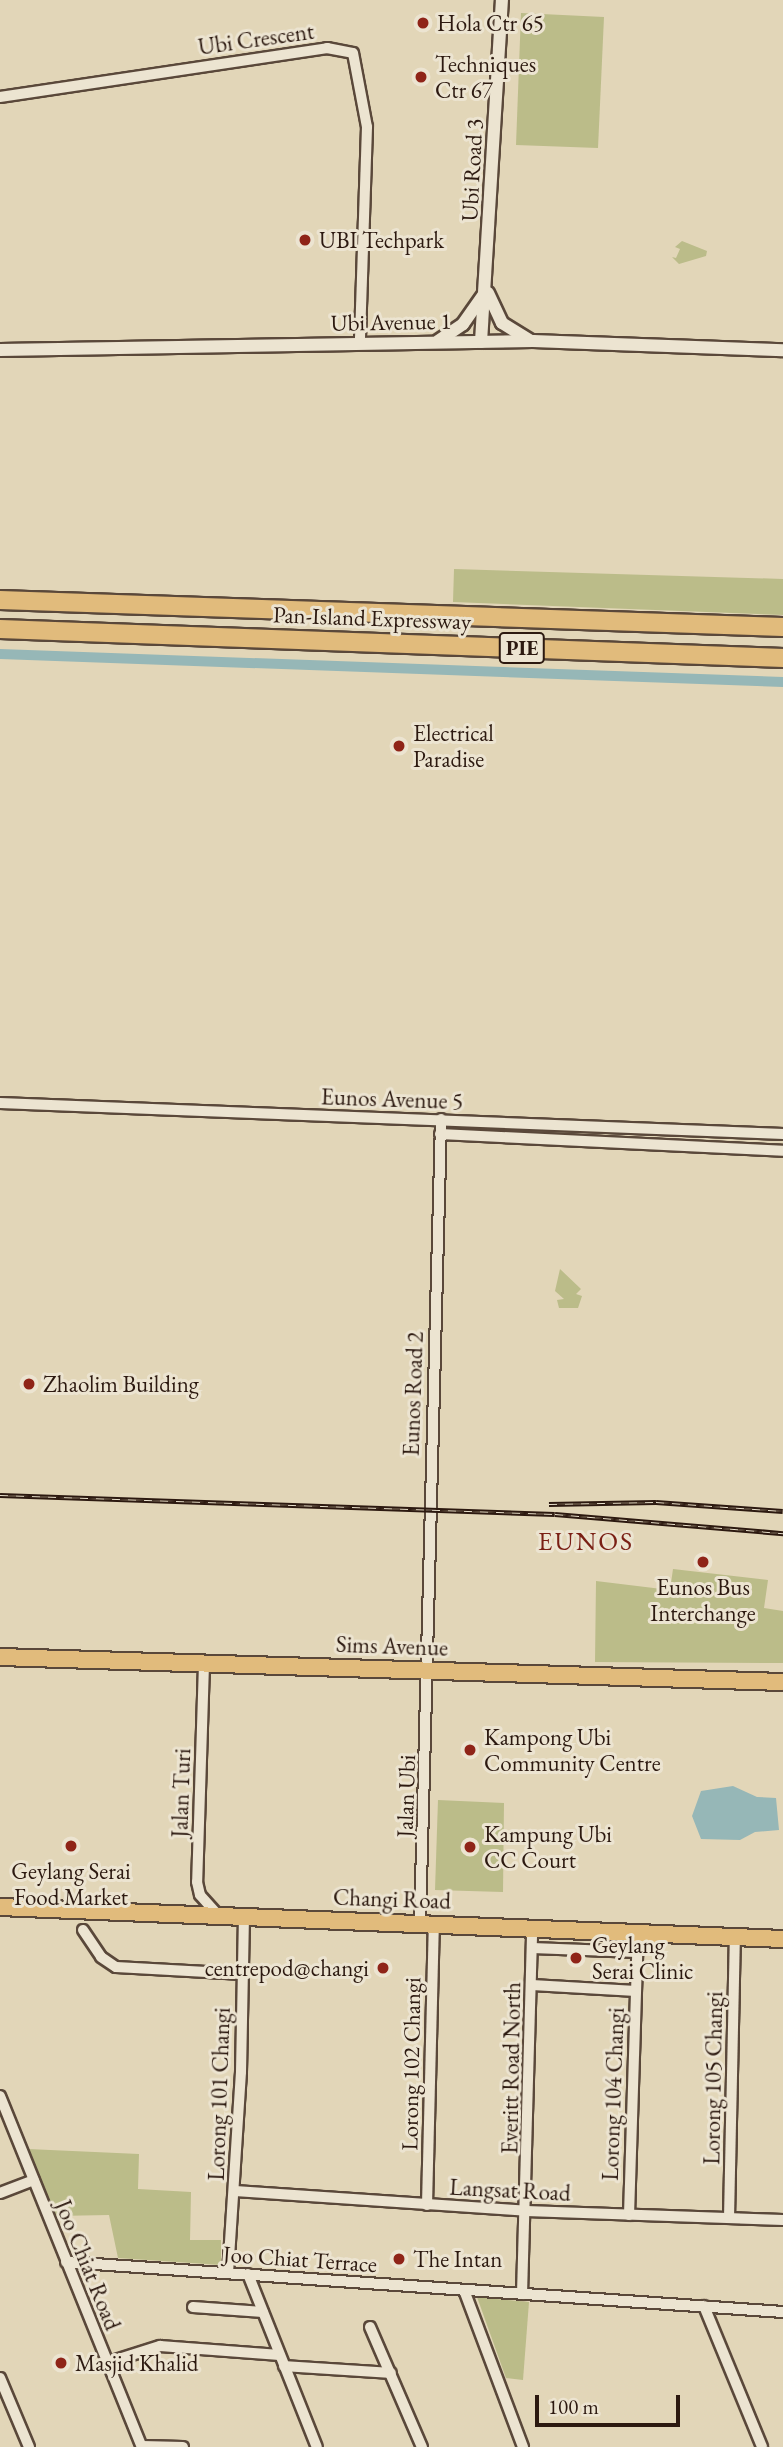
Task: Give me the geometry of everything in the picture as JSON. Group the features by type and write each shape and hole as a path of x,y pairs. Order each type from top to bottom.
{"highway":[{"name":"Pan-Island Expressway","path":"0,600 783,627"},
{"name":"Pan-Island Expressway","path":"0,629 783,657"}],"main road":[{"name":"Sims Avenue","path":"0,1657 783,1682"},
{"name":"Changi Road","path":"2,1908 783,1939"}],"street":[{"name":"Ubi Road 3","path":"481,342 487,289 502,0"},
{"name":"Ubi Crescent","path":"0,97 327,48 353,53 368,127 360,343"},
{"path":"487,289 502,323 533,341"},
{"path":"434,342 463,324 487,289"},
{"name":"Ubi Avenue 1","path":"0,350 533,341 783,350"},
{"name":"Eunos Avenue 5","path":"0,1103 783,1134"},
{"name":"Eunos Road 2","path":"430,1670 429,1481 441,1119"},
{"name":"Eunos Avenue 5","path":"440,1134 783,1151"},
{"name":"Jalan Turi","path":"204,1664 197,1882 200,1895 219,1916"},
{"name":"Jalan Ubi","path":"427,1923 430,1670"},
{"name":"Lorong 101 Changi","path":"229,2273 235,2191 244,1917"},
{"name":"Lorong 102 Changi","path":"427,1923 432,2010 427,2205"},
{"name":"Everitt Road North","path":"522,2294 532,1928"},
{"path":"83,1930 101,1957 116,1967 243,1974"},
{"name":"Lorong 104 Changi","path":"629,2215 638,1933"},
{"name":"Lorong 105 Changi","path":"729,2218 735,1938"},
{"path":"532,1948 637,1952"},
{"path":"532,1986 636,1991"},
{"name":"Joo Chiat Road","path":"0,2096 106,2363 142,2446"},
{"path":"0,2193 34,2180"},
{"name":"Langsat Road","path":"235,2191 526,2211 783,2220"},
{"name":"Joo Chiat Terrace","path":"66,2262 783,2312"},
{"path":"248,2274 317,2447"},
{"path":"464,2290 523,2447"},
{"path":"704,2306 762,2447"},
{"path":"193,2307 263,2312"},
{"path":"370,2326 422,2447"},
{"path":"106,2363 160,2346 280,2355"},
{"path":"284,2366 391,2373"},
{"path":"0,2378 29,2447"},
{"path":"142,2446 183,2447"}],"green space":[{"path":"521,13 604,17 598,148 516,145"},
{"path":"682,241 707,251 706,256 679,264 672,257 676,258 680,249 675,247"},
{"path":"454,569 783,579 783,615 453,602"},
{"path":"560,1269 581,1289 576,1294 582,1296 578,1308 559,1308 557,1300 564,1299 555,1291"},
{"path":"673,1569 768,1580 764,1608 783,1611 783,1663 595,1662 596,1581 670,1590"},
{"name":"Kampung Ubi CC Court","path":"438,1800 504,1803 503,1892 435,1890"},
{"path":"28,2149 139,2154 138,2189 191,2192 190,2240 221,2240 221,2265 118,2258 109,2215 56,2216"},
{"path":"477,2297 529,2302 523,2380 506,2378"}],"water":[{"path":"733,1786 757,1797 776,1798 779,1830 755,1832 740,1840 701,1839 692,1816 701,1791"}],"waterway":[{"path":"0,654 783,682"}],"railway":[{"path":"0,1495 555,1514 783,1533"},
{"path":"549,1504 656,1502 783,1511"}],"place":[{"name":"Hola Ctr 65","path":"423,23"},
{"name":"Techniques Ctr 67","path":"421,77"},
{"name":"UBI Techpark","path":"305,240"},
{"name":"Electrical Paradise","path":"399,746"},
{"name":"Zhaolim Building","path":"29,1384"},
{"name":"Eunos Bus Interchange","path":"703,1562"},
{"name":"Kampong Ubi Community Centre","path":"470,1750"},
{"name":"Geylang Serai Food Market","path":"71,1846"},
{"name":"Kampung Ubi CC Court","path":"470,1847"},
{"name":"Geylang Serai Clinic","path":"576,1958"},
{"name":"centrepod@changi","path":"383,1968"},
{"name":"The Intan","path":"399,2259"},
{"name":"Masjid Khalid","path":"61,2363"}],"district":[{"name":"EUNOS","path":"586,1542"}]}
